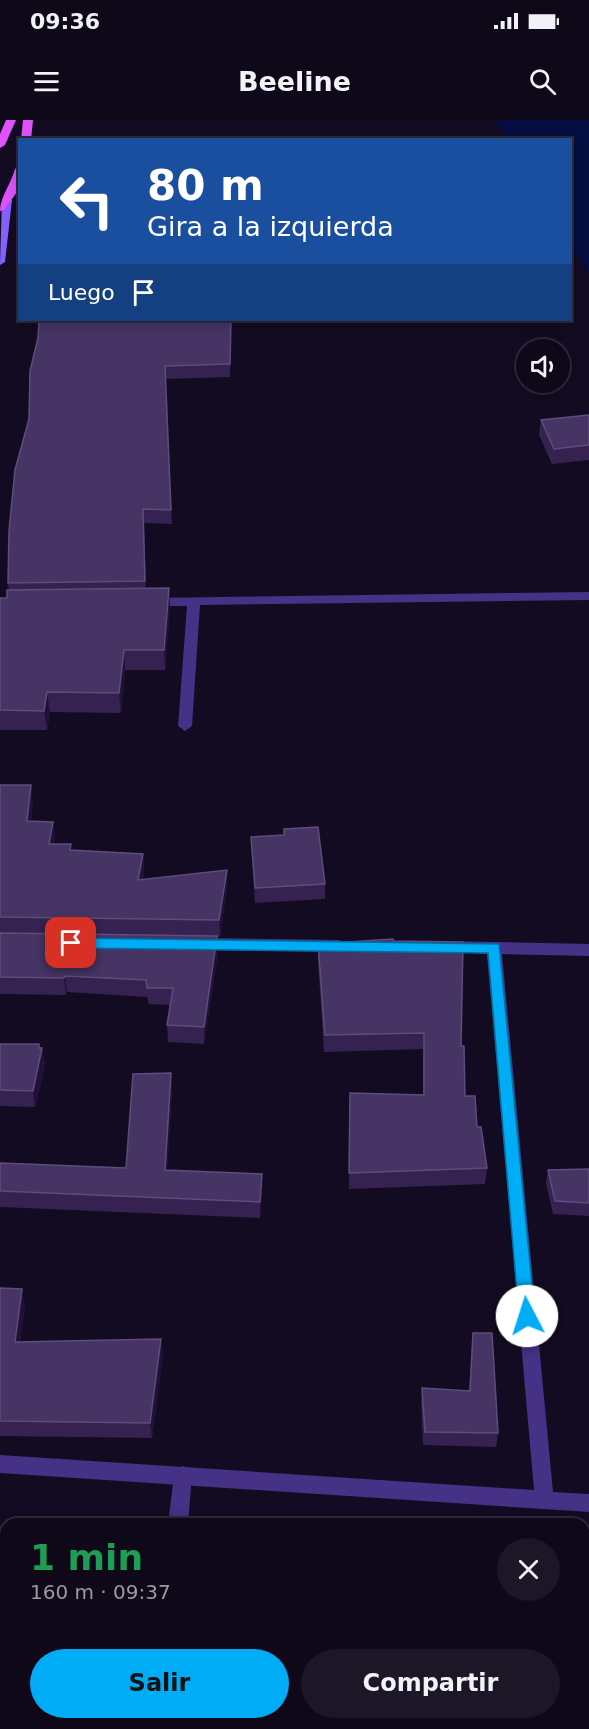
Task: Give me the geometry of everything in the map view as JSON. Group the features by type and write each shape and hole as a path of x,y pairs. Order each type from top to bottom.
{"main road":[{"path":"0,145 12,120"},
{"path":"26,138 28,120"},
{"path":"0,262 3,204 15,187 18,176"}],"street":[{"path":"137,602 589,596"},
{"path":"185,726 194,602"},
{"path":"177,944 353,946"},
{"path":"424,947 589,950"},
{"path":"494,948 544,1500"},
{"path":"0,1464 589,1503"},
{"path":"179,1518 183,1475"}],"shaded area":[{"path":"495,120 589,120 589,275 572,245 572,138 506,138"}],"building":[{"path":"39,321 231,321 230,364 165,366 171,510 143,509 145,581 8,583 9,531 15,470 29,419 30,371 38,338"},
{"path":"589,415 589,445 554,449 541,420"},
{"path":"169,588 164,650 124,650 119,693 47,692 44,711 0,710 0,598 7,598 7,590"},
{"path":"0,785 31,785 27,821 53,822 49,844 71,844 70,850 143,854 138,880 227,870 219,920 0,917"},
{"path":"318,827 325,884 255,888 251,837 284,835 284,829"},
{"path":"0,933 217,936 204,1027 167,1025 173,988 147,988 146,980 65,976 64,978 0,977"},
{"path":"393,939 394,941 463,942 461,1046 464,1046 465,1096 475,1096 477,1127 481,1127 487,1168 349,1173 350,1093 424,1095 424,1033 325,1035 318,944"},
{"path":"0,1044 39,1044 39,1048 42,1048 33,1091 0,1090"},
{"path":"171,1073 165,1170 262,1174 260,1202 0,1191 0,1163 126,1168 133,1074"},
{"path":"589,1169 589,1203 555,1201 548,1170"},
{"path":"0,1288 22,1289 15,1342 161,1339 150,1423 0,1421"},
{"path":"473,1333 492,1333 498,1433 425,1432 422,1388 470,1391"}],"route":[{"path":"71,943 494,948 527,1316"}]}
